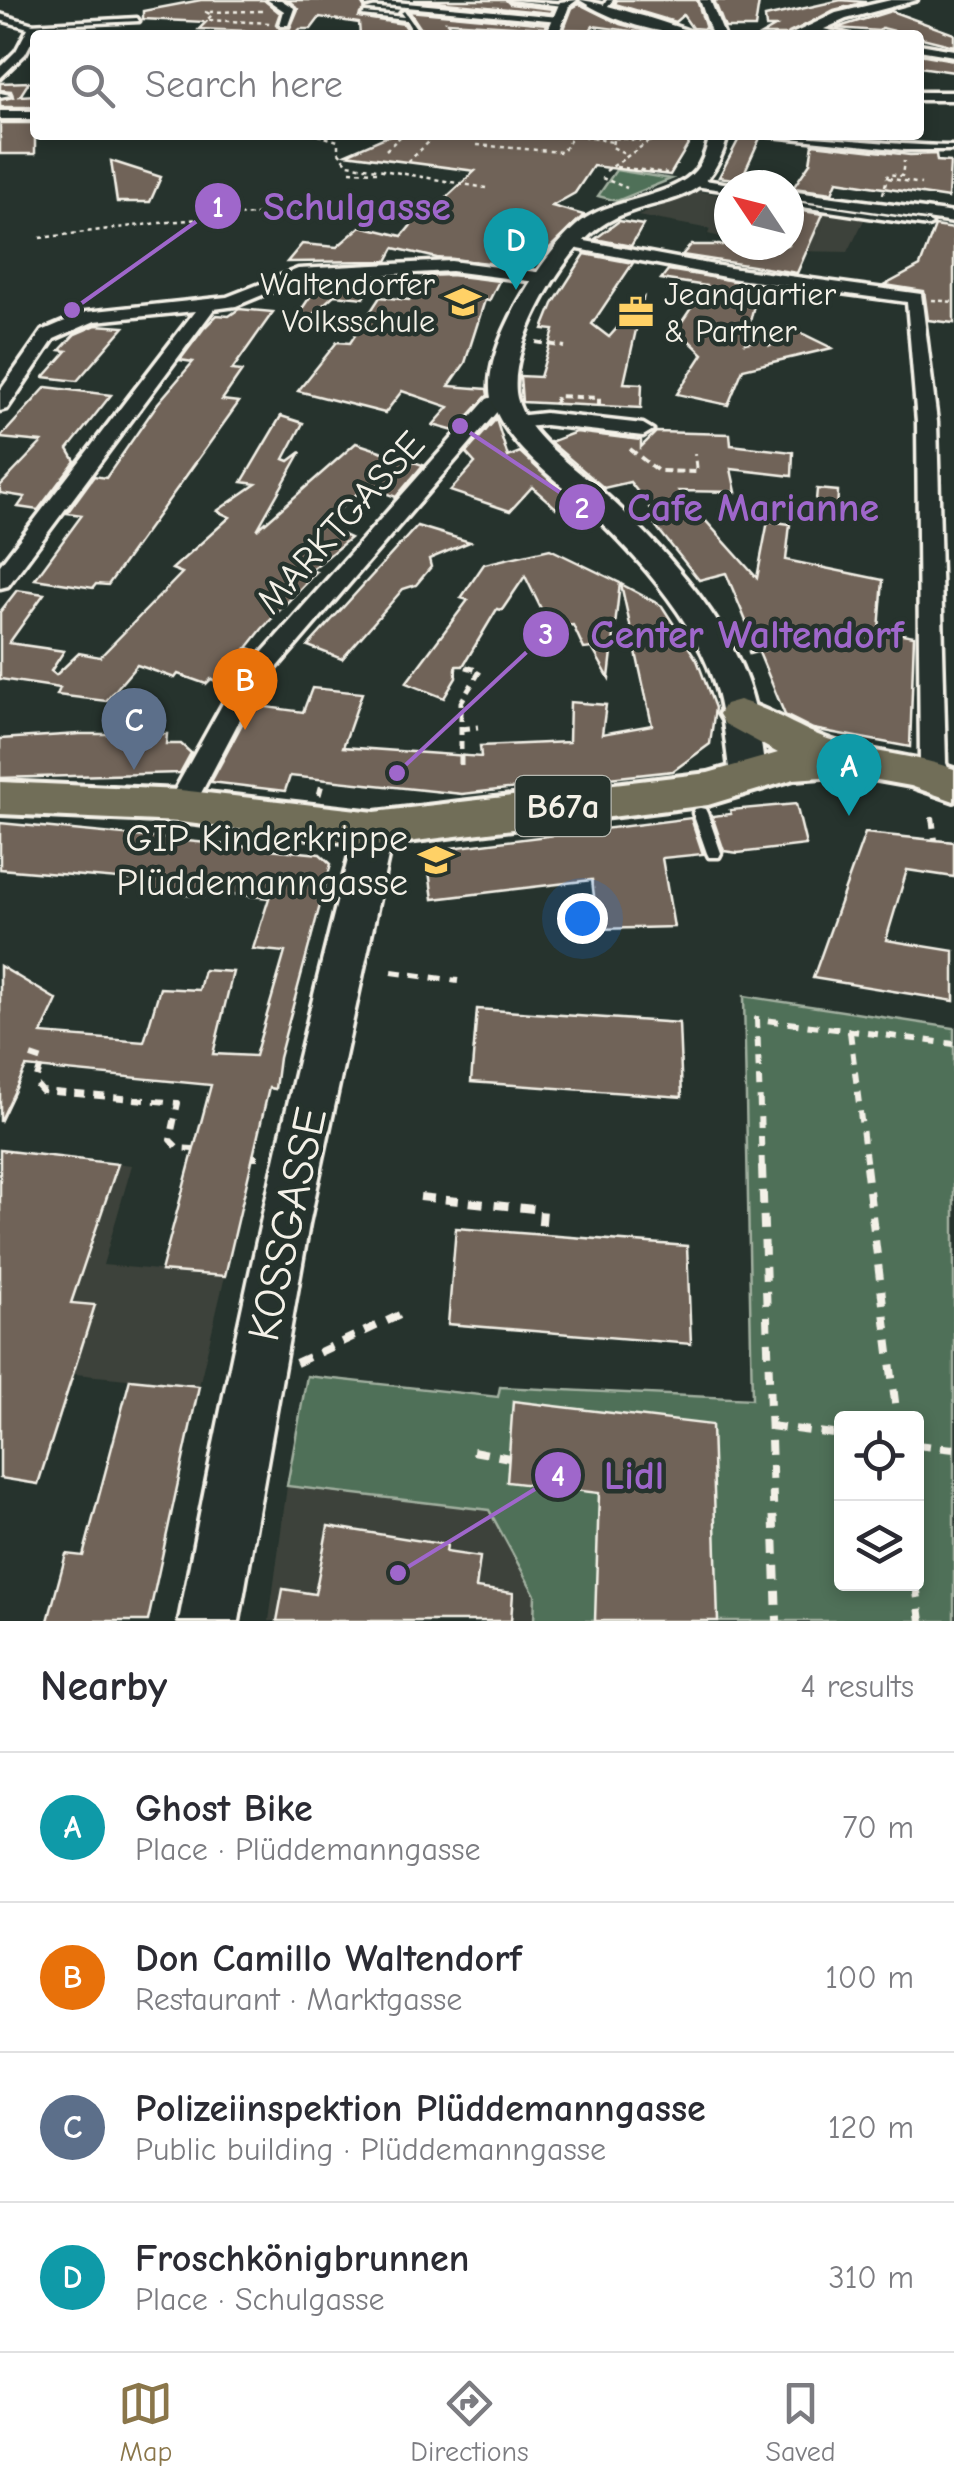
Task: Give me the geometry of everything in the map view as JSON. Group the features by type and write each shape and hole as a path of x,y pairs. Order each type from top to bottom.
{"main road":[{"path":"809,30 841,16 910,0"},
{"path":"718,140 712,161 693,182 608,214 569,243 544,278 514,340 510,410 529,442 611,512 659,565 707,633 734,691 748,776"},
{"path":"739,714 787,740 850,760"},
{"name":"B67a","path":"0,798 180,806 375,829 708,789 780,765 850,760 915,771 942,795"},
{"name":"B67a","path":"748,776 788,786 942,795"},
{"name":"KOSSGASSE","path":"209,1621 264,1327 326,1032 375,829"}],"street":[{"path":"273,0 290,10 284,23"},
{"path":"586,0 607,3 628,18 673,30"},
{"path":"705,0 716,30"},
{"path":"0,17 33,24 30,30"},
{"path":"0,73 21,52 30,31"},
{"path":"924,48 954,53"},
{"path":"924,96 954,96"},
{"path":"0,115 30,115"},
{"path":"693,182 714,186"},
{"path":"804,201 954,218"},
{"path":"569,243 746,275 916,298 927,422 932,754 942,795"},
{"path":"0,406 48,335 65,325 114,311 230,302 298,274 451,266 544,278"},
{"path":"0,581 207,306"},
{"path":"0,374 22,374"},
{"name":"MARKTGASSE","path":"180,806 241,693 494,404 510,410"},
{"path":"510,410 545,419 643,430"}],"lane":[{"path":"513,0 564,9 575,17"},
{"path":"368,5 373,2 457,12 564,9"},
{"path":"522,5 564,9"},
{"path":"412,8 405,11 405,19 414,30"},
{"path":"365,15 405,19"},
{"path":"93,24 114,19 136,20"},
{"path":"33,24 124,26"},
{"path":"819,140 954,148"},
{"path":"804,202 928,224"},
{"path":"700,813 714,853"}],"path":[{"path":"260,11 206,12 212,15 207,20 284,23"},
{"path":"335,140 346,161 486,188"},
{"path":"386,150 397,140"},
{"path":"408,162 431,140"},
{"path":"478,145 562,152 571,140"},
{"path":"614,140 614,149"},
{"path":"606,171 650,141 638,140"},
{"path":"498,155 500,148"},
{"path":"604,148 629,155"},
{"path":"882,199 888,174 902,176 905,148"},
{"path":"640,149 649,150"},
{"path":"616,167 671,174"},
{"path":"350,171 382,170"},
{"path":"602,178 624,184 629,190"},
{"path":"888,178 921,184"},
{"path":"40,238 222,214 334,211 404,218"},
{"path":"524,341 565,347"},
{"path":"548,390 557,396"},
{"path":"625,444 658,471 697,472 696,454"},
{"path":"757,651 765,649"},
{"path":"461,764 461,702 480,670 463,666"},
{"path":"461,729 478,727"},
{"path":"111,731 160,730"},
{"path":"318,798 323,780"},
{"path":"936,840 942,795"},
{"path":"392,972 458,981"},
{"path":"777,1621 756,1018 954,1046"},
{"path":"850,1032 896,1411"},
{"path":"31,1056 43,1060 35,1083 42,1091 178,1103 170,1140 178,1148 193,1149"},
{"path":"420,1197 543,1210 541,1235"},
{"path":"296,1363 402,1314"},
{"path":"770,1426 834,1434"},
{"path":"924,1446 954,1449"},
{"path":"472,1451 509,1458"},
{"path":"917,1591 921,1621"}],"shaded area":[{"path":"696,191 714,194 714,235 708,234 710,229 638,216"},
{"path":"804,207 866,216 848,252 804,251"},
{"path":"17,1152 132,1165 103,1265 225,1276 199,1386 75,1374 38,1484 0,1478 0,1159"},
{"path":"287,1486 489,1510 535,1595 534,1621 269,1621"}],"green space":[{"path":"616,170 671,179 617,201 598,196"},
{"path":"744,996 954,1028 954,1621 534,1621 535,1595 489,1510 287,1486 307,1376 498,1397 500,1387 752,1399"}],"building":[{"path":"201,0 264,0 280,13 276,24 280,29 290,28 298,9 288,0 365,0 359,17 404,24 408,30 360,30 359,23 320,17 311,29 223,30 199,29 206,22 143,19 143,11"},
{"path":"414,0 506,0 510,4 553,9 551,13"},
{"path":"617,0 697,0 706,29 692,28 683,15 675,22 615,4"},
{"path":"714,0 759,2 755,28 725,28"},
{"path":"841,0 866,2 834,10 796,30 770,30 775,27 766,27 765,17"},
{"path":"579,4 642,30 593,26 590,30 564,29 572,8"},
{"path":"409,11 547,24 545,28 447,22 455,30 422,30"},
{"path":"891,11 954,34 954,46 924,38 924,30 836,28"},
{"path":"924,55 954,60 954,72 924,68"},
{"path":"29,82 20,96 30,95 30,107 0,107 0,100 13,97 11,91 0,90 0,83"},
{"path":"0,123 30,123 35,154 0,154"},
{"path":"378,140 691,140 670,175 593,166 575,193 552,206 584,215 530,267 437,258 394,248 387,261 287,262 302,244 337,247 361,226 402,236 427,206 435,208 475,171 346,154"},
{"path":"738,140 759,140 746,170 723,170"},
{"path":"813,144 910,155 936,154 937,161 950,162 948,198 837,181 832,193 804,189 804,172"},
{"path":"111,161 161,177 150,202 117,202"},
{"path":"804,211 823,214 804,257"},
{"path":"619,221 643,225 631,246 595,239"},
{"path":"935,226 954,229 954,323 928,320 924,291 885,285 920,266"},
{"path":"691,245 714,245 714,260 803,260 797,273 682,255"},
{"path":"585,254 633,263 592,324 609,337 643,299 624,383 642,384 641,408 522,402 520,376 540,377 554,330 543,329 553,304"},
{"path":"668,270 785,289 758,288 745,343 772,337 770,345 797,331 832,348 743,369 728,405 677,394 703,354 677,329 706,286 661,279"},
{"path":"425,276 499,281 489,301 485,300 465,363 449,386 487,389 488,395 454,431 433,425 449,407 402,391 385,413 298,391 337,342 350,343 380,297 409,300"},
{"path":"375,279 364,298 334,295 299,327 293,322 320,282"},
{"path":"239,309 273,312 232,370 242,371 222,400 239,402 108,585 96,584 93,588 35,579 82,515 67,513 94,476 106,478 158,403 193,362 180,360 204,328 217,315 229,316"},
{"path":"96,325 124,327 77,381 44,377 67,351 60,350 75,334"},
{"path":"46,387 111,395 68,449 75,461 38,510 18,507 25,497 0,493 0,486 42,442 0,438"},
{"path":"281,416 303,423 284,459 289,461 301,452 257,530 356,443 423,465 396,497 366,486 321,525 350,538 311,570 316,572 262,629 247,648 251,649 221,683 211,679 206,684 178,674 175,678 137,665 106,701 57,695 60,688 0,679 0,612 17,590 44,594 9,643 64,651 51,671 56,675 79,653 100,657 182,573 172,569 230,517 217,511 256,484 242,482"},
{"path":"496,419 508,457 520,452 573,501 556,508 532,487 510,511 450,491 475,463 466,453"},
{"path":"576,432 641,440 641,447 656,432 730,434 731,445 793,452 792,476 731,469 736,492 679,491 757,578 768,521 790,524 786,560 883,580 879,630 914,636 910,747 813,729 785,715 726,573 699,580 654,524 661,522 630,482 604,488 550,442"},
{"path":"817,489 838,491 837,515 815,512"},
{"path":"417,526 470,542 429,559 431,567 416,585 403,589 342,659 308,646"},
{"path":"550,549 620,583 609,678 592,648 584,649 573,625 550,627 525,576 502,610 497,609 463,666 456,666 456,678 444,698 406,683 468,600 461,598 484,564"},
{"path":"621,584 662,606 697,660 715,708 710,744 673,771 462,794 290,776 285,791 211,782 252,705 303,712 312,688 362,693 343,747 481,757 480,746 569,742 570,702 606,705 602,734 652,725"},
{"path":"167,734 166,744 181,744 191,753 180,773 0,778 0,739"},
{"path":"796,804 806,845 738,853 724,851 712,816 731,814 730,810"},
{"path":"691,818 703,854 662,858 674,927 598,929 592,880 433,899 426,851"},
{"path":"0,823 320,854 331,864 279,1058 275,1089 269,1088 225,1276 161,1271 211,1085 26,1067 0,1122 0,966 57,1000 41,1034 144,1042 160,988 199,990 204,970 233,972 213,1054 255,1056 285,952 253,949 269,898 206,891 204,897 151,891 155,882 0,869"},
{"path":"865,833 954,842 954,877 907,870 886,940 954,951 954,1001 813,978"},
{"path":"477,1009 679,1023 682,1097 471,1082"},
{"path":"0,1150 118,1164 71,1303 95,1305 38,1484 0,1478"},
{"path":"456,1228 687,1246 691,1344 448,1324"},
{"path":"130,1379 199,1386 148,1621 48,1621 66,1554 83,1556"},
{"path":"513,1401 712,1425 718,1621 595,1621 599,1493 507,1482"},
{"path":"328,1526 447,1545 446,1552 480,1557 476,1588 513,1593 511,1621 277,1621 283,1589 315,1594"}],"waterway":[{"path":"622,30 621,24 631,15 629,10 640,5"}],"place":[{"name":"Froschkönigbrunnen","path":"516,290"},
{"name":"Waltendorfer Volksschule","path":"463,302"},
{"name":"Schulgasse","path":"72,310"},
{"name":"Jeanquartier & Partner","path":"636,312"},
{"name":"Cafe Marianne","path":"460,426"},
{"name":"Don Camillo Waltendorf","path":"245,730"},
{"name":"Polizeiinspektion Plüddemanngasse","path":"134,770"},
{"name":"Center Waltendorf","path":"397,773"},
{"name":"Ghost Bike","path":"849,816"},
{"name":"GIP Kinderkrippe Plüddemanngasse","path":"436,860"},
{"name":"Lidl","path":"398,1573"}]}
